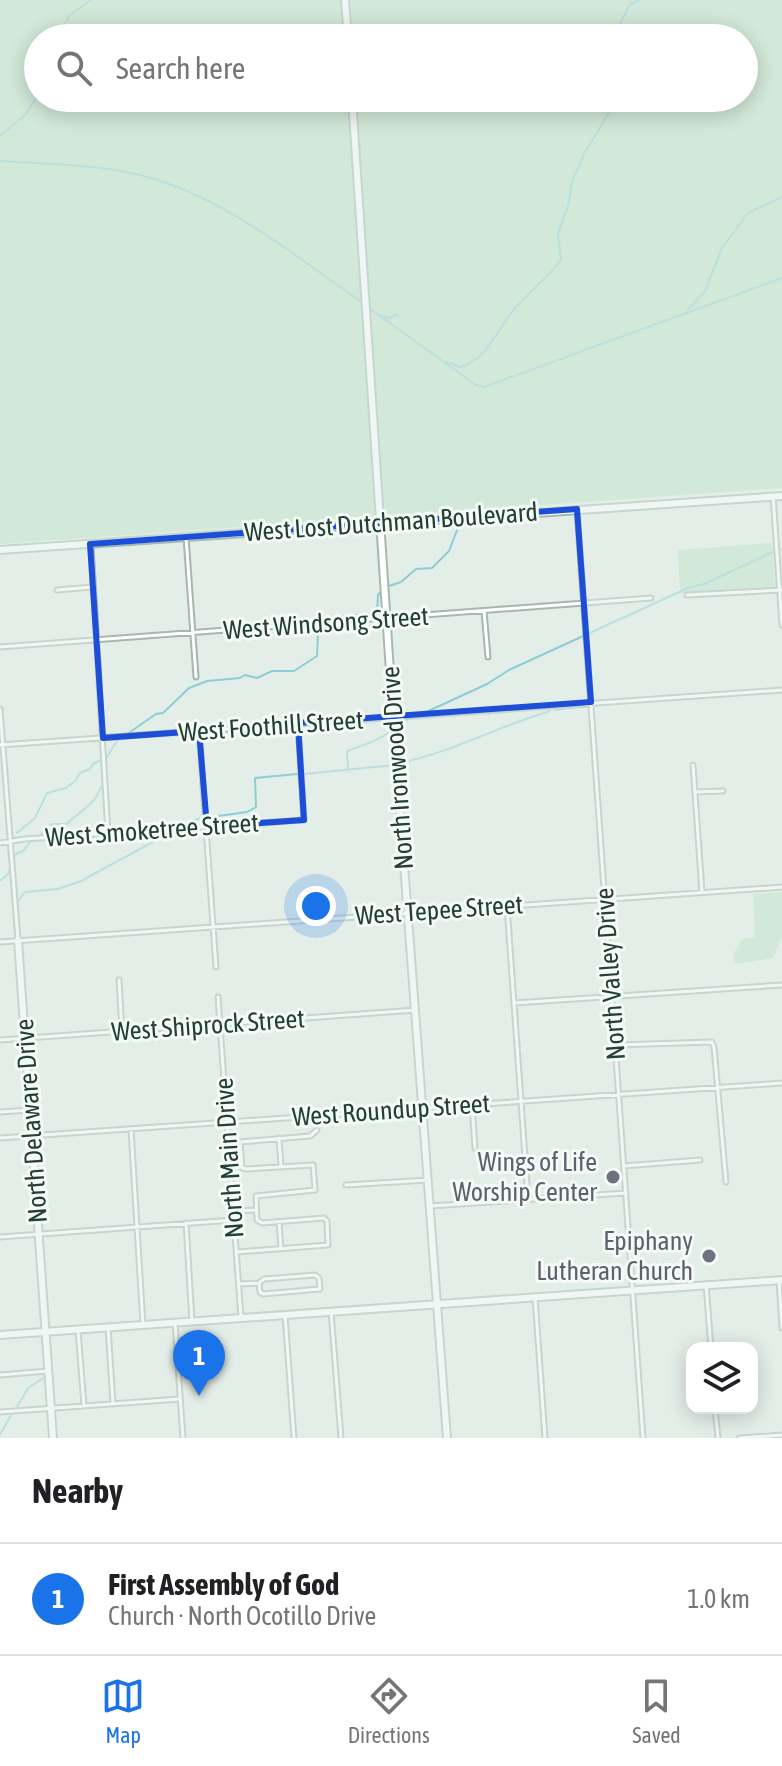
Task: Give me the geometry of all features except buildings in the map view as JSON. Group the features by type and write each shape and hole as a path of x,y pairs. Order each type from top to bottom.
{"street":[{"path":"345,0 347,24"},
{"name":"North Ironwood Drive","path":"353,112 386,619 447,1438"},
{"path":"773,496 782,625"},
{"name":"West Lost Dutchman Boulevard","path":"0,550 782,496"},
{"name":"North Valley Drive","path":"577,509 643,1438"},
{"path":"186,537 196,677"},
{"path":"90,544 108,834"},
{"path":"57,590 92,587"},
{"path":"687,595 781,590"},
{"name":"West Windsong Street","path":"0,647 651,598"},
{"path":"484,611 488,657"},
{"name":"West Foothill Street","path":"2,745 782,690"},
{"name":"North Delaware Drive","path":"0,709 53,1438"},
{"name":"West Smoketree Street","path":"0,843 304,820 298,723"},
{"path":"199,731 216,967"},
{"path":"693,765 702,892"},
{"path":"695,792 723,791"},
{"name":"West Tepee Street","path":"0,942 782,887"},
{"path":"507,906 528,1199"},
{"path":"119,980 122,1031"},
{"path":"514,1003 782,985"},
{"name":"North Main Drive","path":"218,997 241,1318"},
{"name":"West Shiprock Street","path":"0,1040 416,1010"},
{"path":"615,1045 712,1042 726,1182"},
{"name":"West Roundup Street","path":"0,1138 782,1083"},
{"path":"472,1104 475,1148"},
{"path":"0,1112 30,1110"},
{"path":"131,1129 143,1325"},
{"path":"237,1252 328,1245 326,1219 258,1222 256,1196 315,1190 313,1165 242,1168 240,1142 310,1136 317,1130"},
{"path":"279,1138 281,1166"},
{"path":"624,1166 700,1160"},
{"path":"346,1185 428,1180"},
{"path":"430,1206 626,1193"},
{"path":"234,1211 256,1210"},
{"path":"0,1237 234,1220"},
{"path":"279,1222 281,1249"},
{"path":"186,1223 192,1321"},
{"path":"239,1284 315,1275 319,1278 320,1289 263,1294 259,1283"},
{"path":"0,1335 780,1280 782,1328"},
{"path":"706,1285 711,1342"},
{"path":"535,1297 545,1438"},
{"path":"331,1311 341,1438"},
{"path":"285,1315 294,1438"},
{"path":"175,1322 183,1438"},
{"path":"108,1327 113,1404"},
{"path":"78,1330 84,1406"},
{"path":"0,1375 48,1371"},
{"path":"0,1412 180,1399"},
{"path":"716,1414 718,1438"},
{"path":"739,1438 782,1435"}],"highlighted area":[{"path":"577,509 591,702 298,723 304,820 207,827 199,731 103,738 90,544"}],"green space":[{"path":"0,0 782,0 782,488 0,544"},
{"path":"772,543 775,588 680,593 678,550"},
{"path":"782,892 782,937 773,958 735,964 733,954 743,939 755,937 753,894"}],"waterway":[{"path":"65,24 70,15 91,0"},
{"path":"620,24 629,5 639,0"},
{"path":"0,136 27,112"},
{"path":"447,362 460,367 478,358 516,307 561,260 558,233 568,206 572,182 585,152 609,112"},
{"path":"0,161 106,169 171,185 200,197 257,229 363,303"},
{"path":"687,311 705,291 722,248 748,213 782,197"},
{"path":"369,308 476,385 484,387 782,278"},
{"path":"381,315 389,318 397,314"},
{"path":"389,586 401,582 416,569 432,568 449,551 459,525"},
{"path":"422,714 487,684 509,670 773,552"},
{"path":"342,618 377,613 381,592"},
{"path":"17,833 35,818 47,793 66,788 80,773 107,757 117,741 156,714 163,713 189,688 207,681 245,675 257,678 272,671 294,671 317,656 318,634 337,627"},
{"path":"555,710 586,706"},
{"path":"400,763 550,711"},
{"path":"397,726 412,717"},
{"path":"348,771 347,751 392,730"},
{"path":"304,774 394,765"},
{"path":"180,827 197,819 247,812 256,807 255,778 297,774"},
{"path":"38,837 52,824 67,824 90,804 101,787"},
{"path":"18,901 25,892 58,889 81,881 175,830"},
{"path":"13,860 32,840"},
{"path":"0,881 11,866"},
{"path":"17,1407 28,1388 45,1377"},
{"path":"0,1434 12,1414"}],"place":[{"name":"Wings of Life Worship Center","path":"613,1177"},
{"name":"Epiphany Lutheran Church","path":"709,1256"},
{"name":"First Assembly of God","path":"199,1396"}]}
